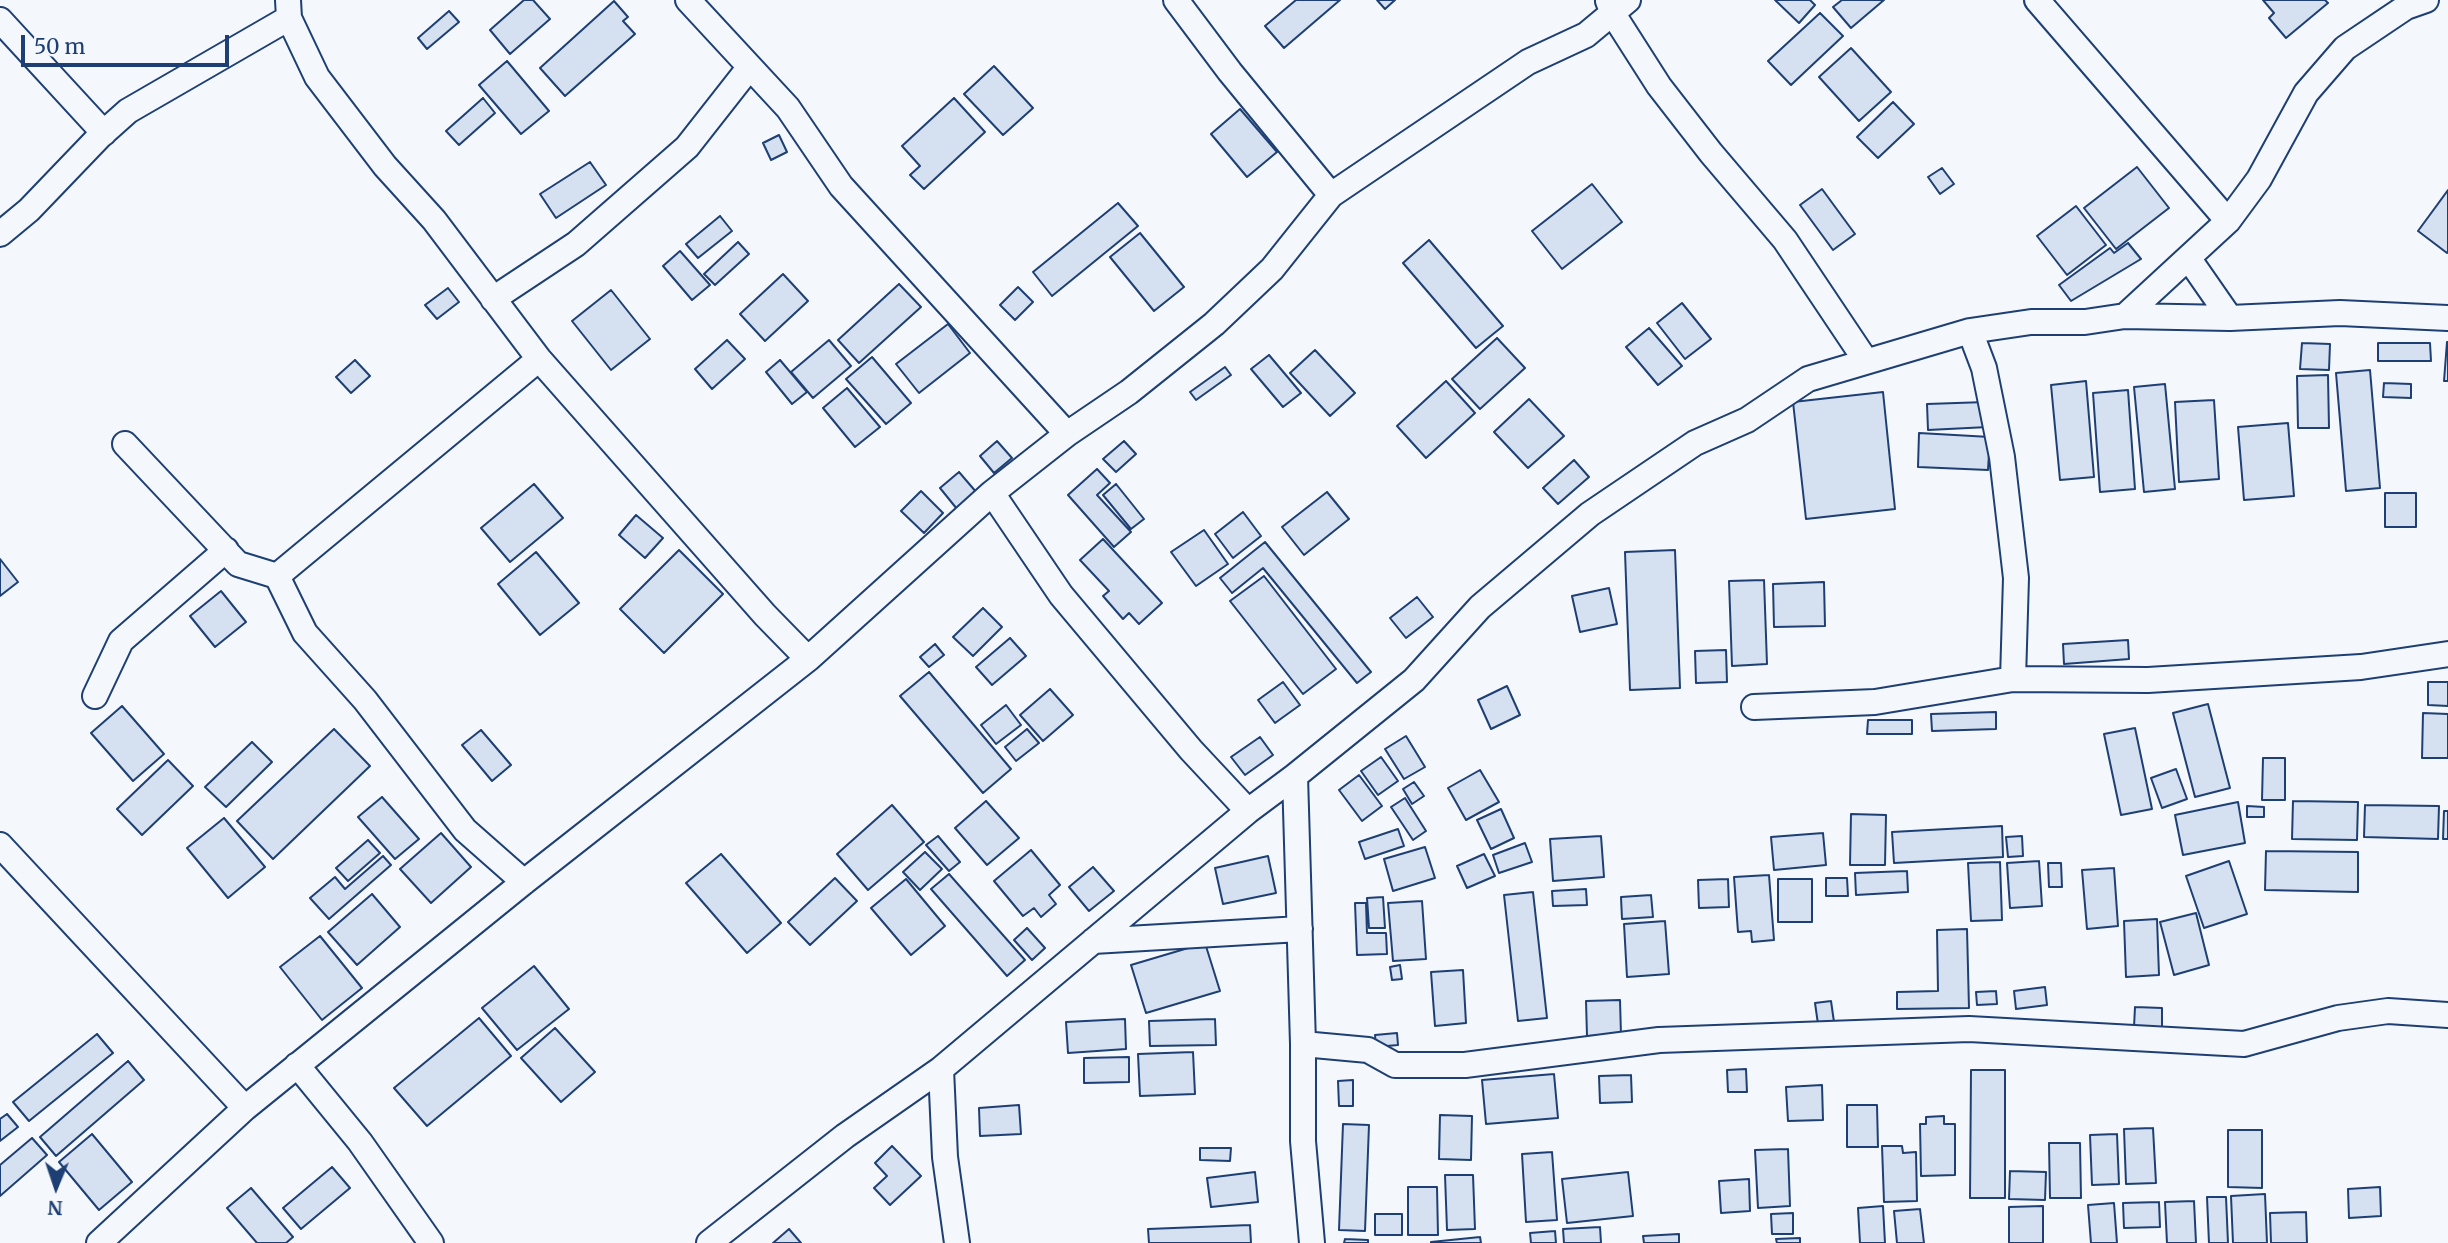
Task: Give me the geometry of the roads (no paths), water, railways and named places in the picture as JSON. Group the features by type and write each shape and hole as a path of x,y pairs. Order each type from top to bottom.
{"street":[{"path":"688,0 788,108 841,186 1067,434"},
{"path":"1176,0 1230,72 1331,195"},
{"path":"2037,0 2228,221"},
{"path":"2125,316 2228,221 2259,179 2306,93 2345,48 2406,7 2426,0"},
{"path":"99,1243 245,1108 297,1065 808,659 992,494 1067,434 1129,392 1214,324 1272,269 1331,195 1528,62 1586,35 1616,5 1659,86 1784,240 1866,361"},
{"path":"0,234 29,210 128,111 289,9 317,77 385,166 434,220 539,359 765,615 808,659"},
{"path":"0,20 104,133"},
{"path":"493,299 576,244 687,147 750,68"},
{"path":"2189,259 2230,318"},
{"path":"709,1243 845,1136 941,1069 1248,811 1415,680 1480,607 1590,514 1695,443 1747,420 1808,379 1970,331 2031,322 2085,322 2125,316 2230,318 2340,313 2448,318"},
{"path":"1970,331 1984,369 2005,484 2016,578 2013,679"},
{"path":"277,576 539,359"},
{"path":"125,444 238,564 277,576 305,633 365,700 465,830 524,882"},
{"path":"992,494 1061,595 1191,750 1248,811"},
{"path":"95,696 121,641 226,550"},
{"path":"1754,707 1875,702 2013,679 2161,680 2361,667 2448,653"},
{"path":"1296,776 1303,1141 1312,1243"},
{"path":"0,845 245,1108"},
{"path":"1093,942 1300,929"},
{"path":"1303,1044 1368,1050 1395,1065 1427,1066 1465,1065 1659,1040 1969,1028 2244,1044 2338,1018 2388,1011 2448,1015"},
{"path":"297,1065 360,1142 431,1243"},
{"path":"941,1069 945,1157 957,1243"}]}
